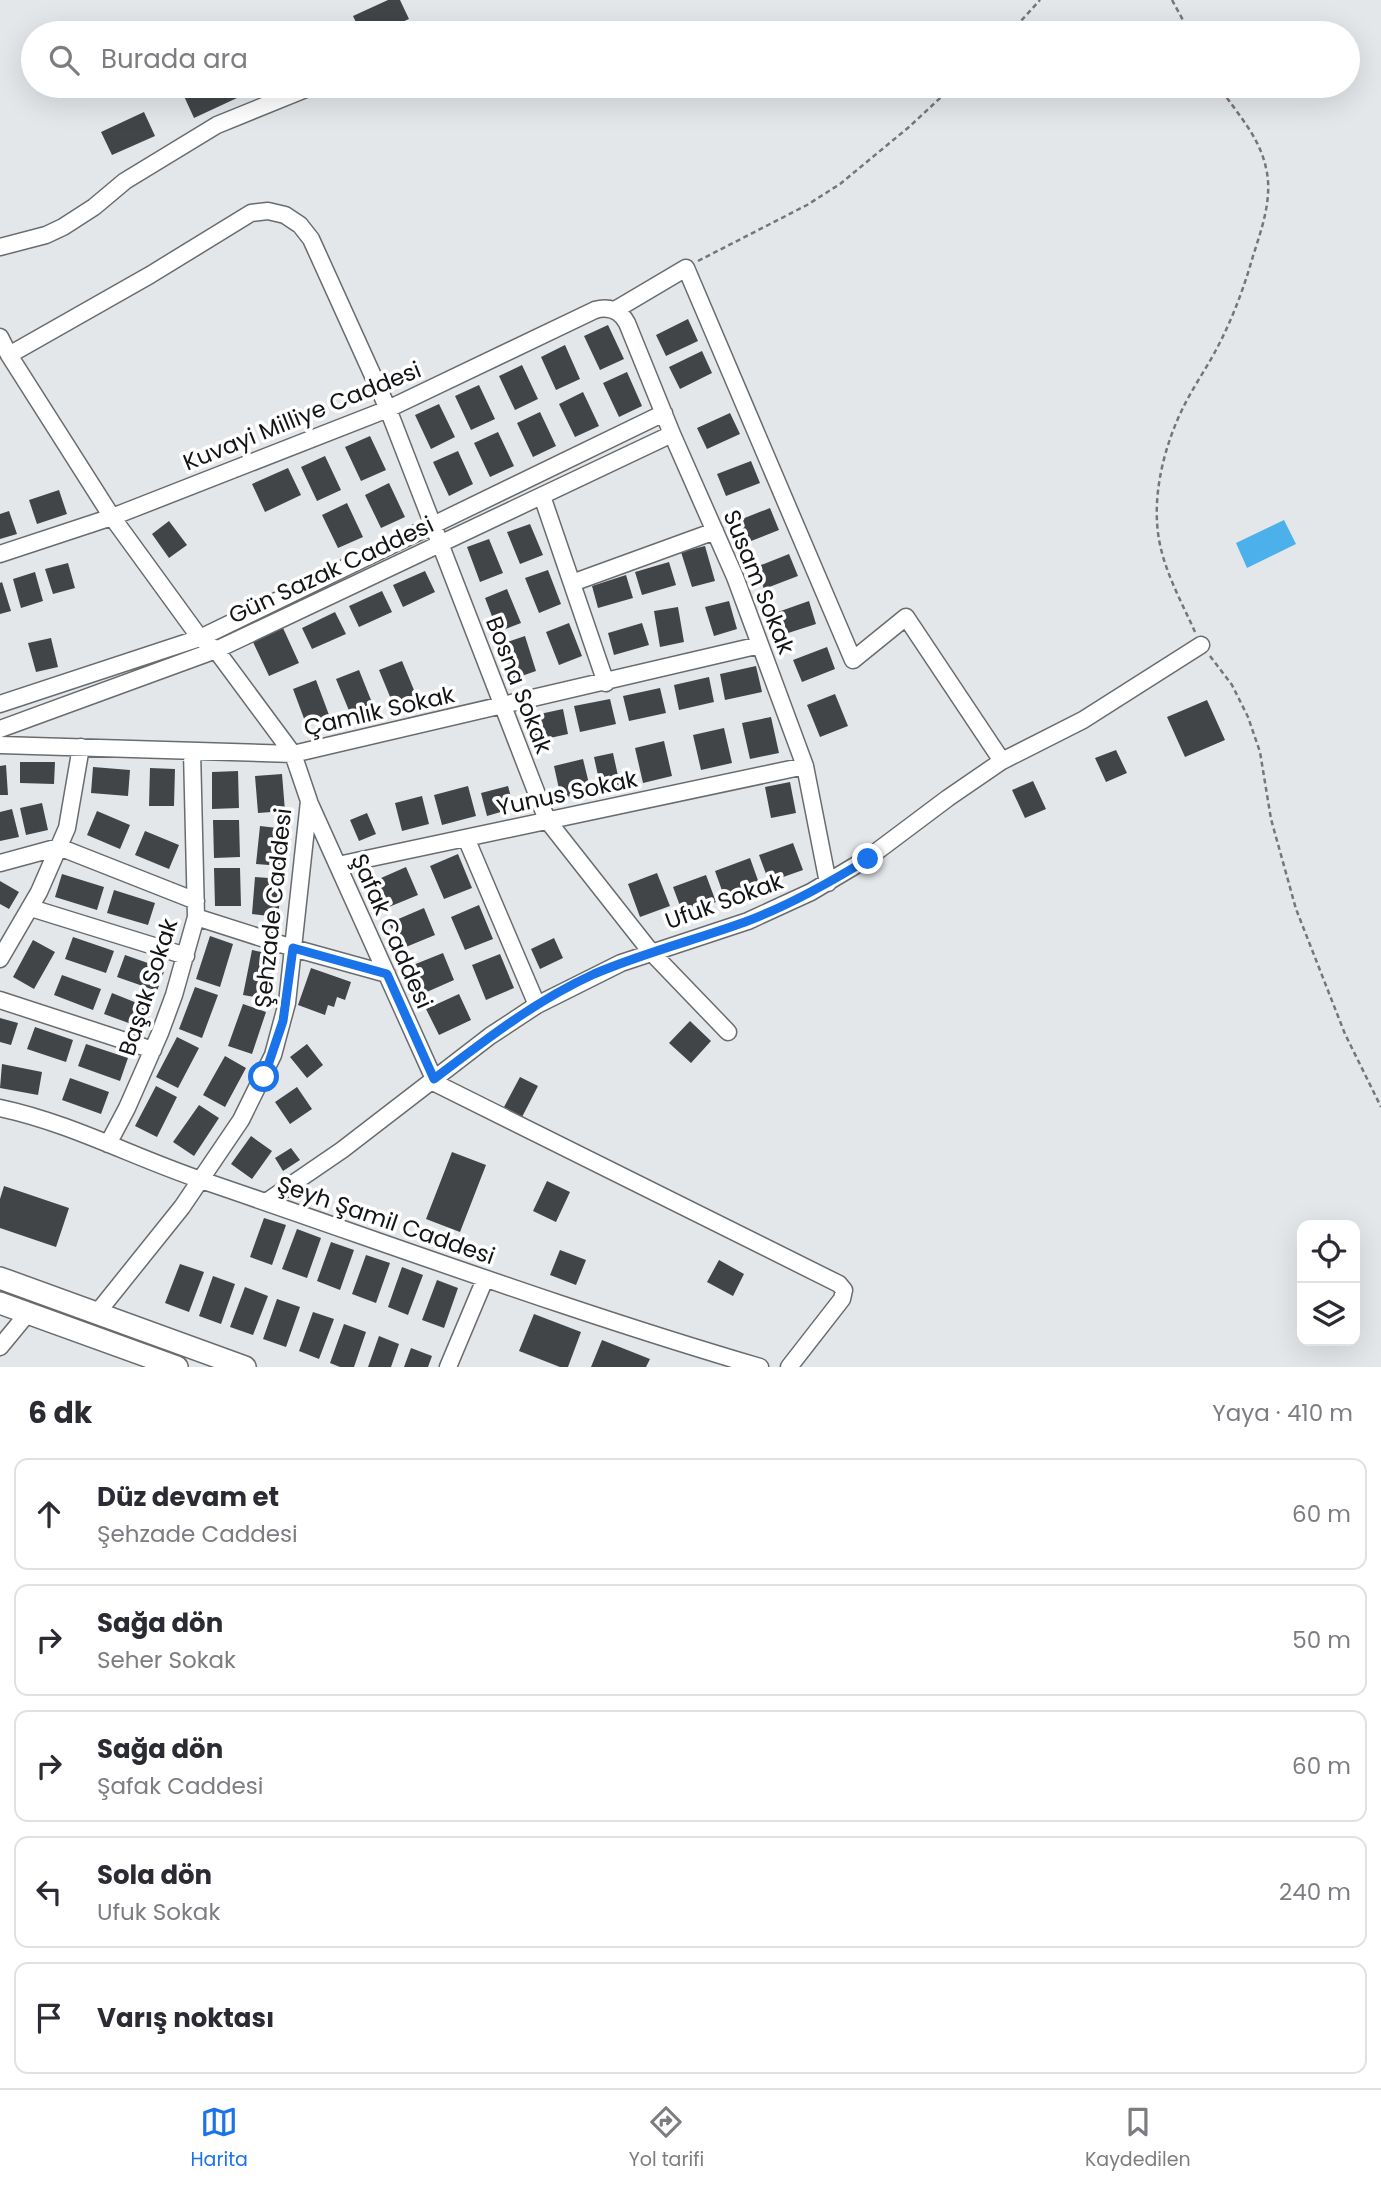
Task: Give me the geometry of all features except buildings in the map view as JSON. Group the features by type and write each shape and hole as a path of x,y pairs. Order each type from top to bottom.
{"main road":[{"path":"0,1278 245,1367"},
{"path":"0,1303 177,1367"}],"street":[{"path":"0,247 46,235 63,227 94,207 125,181 217,125 283,98"},
{"name":"Bosna Sokak","path":"9,355 251,213 268,211 293,219 306,231 388,409 547,820 651,952 728,1032"},
{"path":"687,268 853,660 906,617 1002,761"},
{"name":"Kuvayi Milliye Caddesi","path":"0,554 112,517 388,409 595,310 615,310 687,268"},
{"name":"Susam Sokak","path":"615,310 627,323 715,531 805,766 828,883"},
{"name":"Şehzade Caddesi","path":"0,337 112,517 200,638 216,650 293,754 309,802 287,1003 273,1055 242,1120 155,1244 97,1313"},
{"name":"Gün Sazak Caddesi","path":"0,704 200,638 664,412"},
{"name":"Gün Sazak Caddesi","path":"0,729 216,650 672,434"},
{"path":"542,496 606,683"},
{"path":"572,583 715,531"},
{"name":"Çamlık Sokak","path":"0,745 293,754 760,645"},
{"name":"Ufuk Sokak","path":"266,1202 342,1150 490,1036 537,1005 591,976 651,952 748,921 828,883 868,859 1002,761 1083,720 1201,645"},
{"path":"0,959 31,908 59,847 66,828 80,747"},
{"name":"Başak Sokak","path":"108,1144 153,1050 186,956 196,909 192,751"},
{"name":"Yunus Sokak","path":"338,865 805,766"},
{"name":"Şafak Caddesi","path":"309,802 433,1080"},
{"path":"466,838 537,1005"},
{"path":"0,863 59,847 196,909 293,948 387,974"},
{"path":"31,908 186,956"},
{"path":"0,1000 153,1050"},
{"path":"433,1080 839,1283 844,1290 842,1299 789,1367"},
{"name":"Şeyh Şamil Caddesi","path":"0,1108 33,1115 201,1180 648,1335 760,1367"},
{"path":"448,1367 485,1279"},
{"path":"0,1347 28,1313"}],"path":[{"path":"1021,21 1040,0"},
{"path":"1172,0 1183,21"},
{"path":"687,268 807,205 833,188 879,153 940,98"},
{"path":"1229,98 1242,115 1266,165 1266,209 1242,291 1217,348 1178,421 1160,483 1156,518 1160,548 1201,645 1232,685 1248,717 1260,752 1271,819 1296,909 1345,1034 1381,1107"}],"water":[{"path":"1284,520 1296,544 1247,568 1236,543"}],"route":[{"path":"264,1077 283,1021 293,948 387,974 434,1079 513,1020 591,976 651,952 748,921 811,892 868,859"}]}
